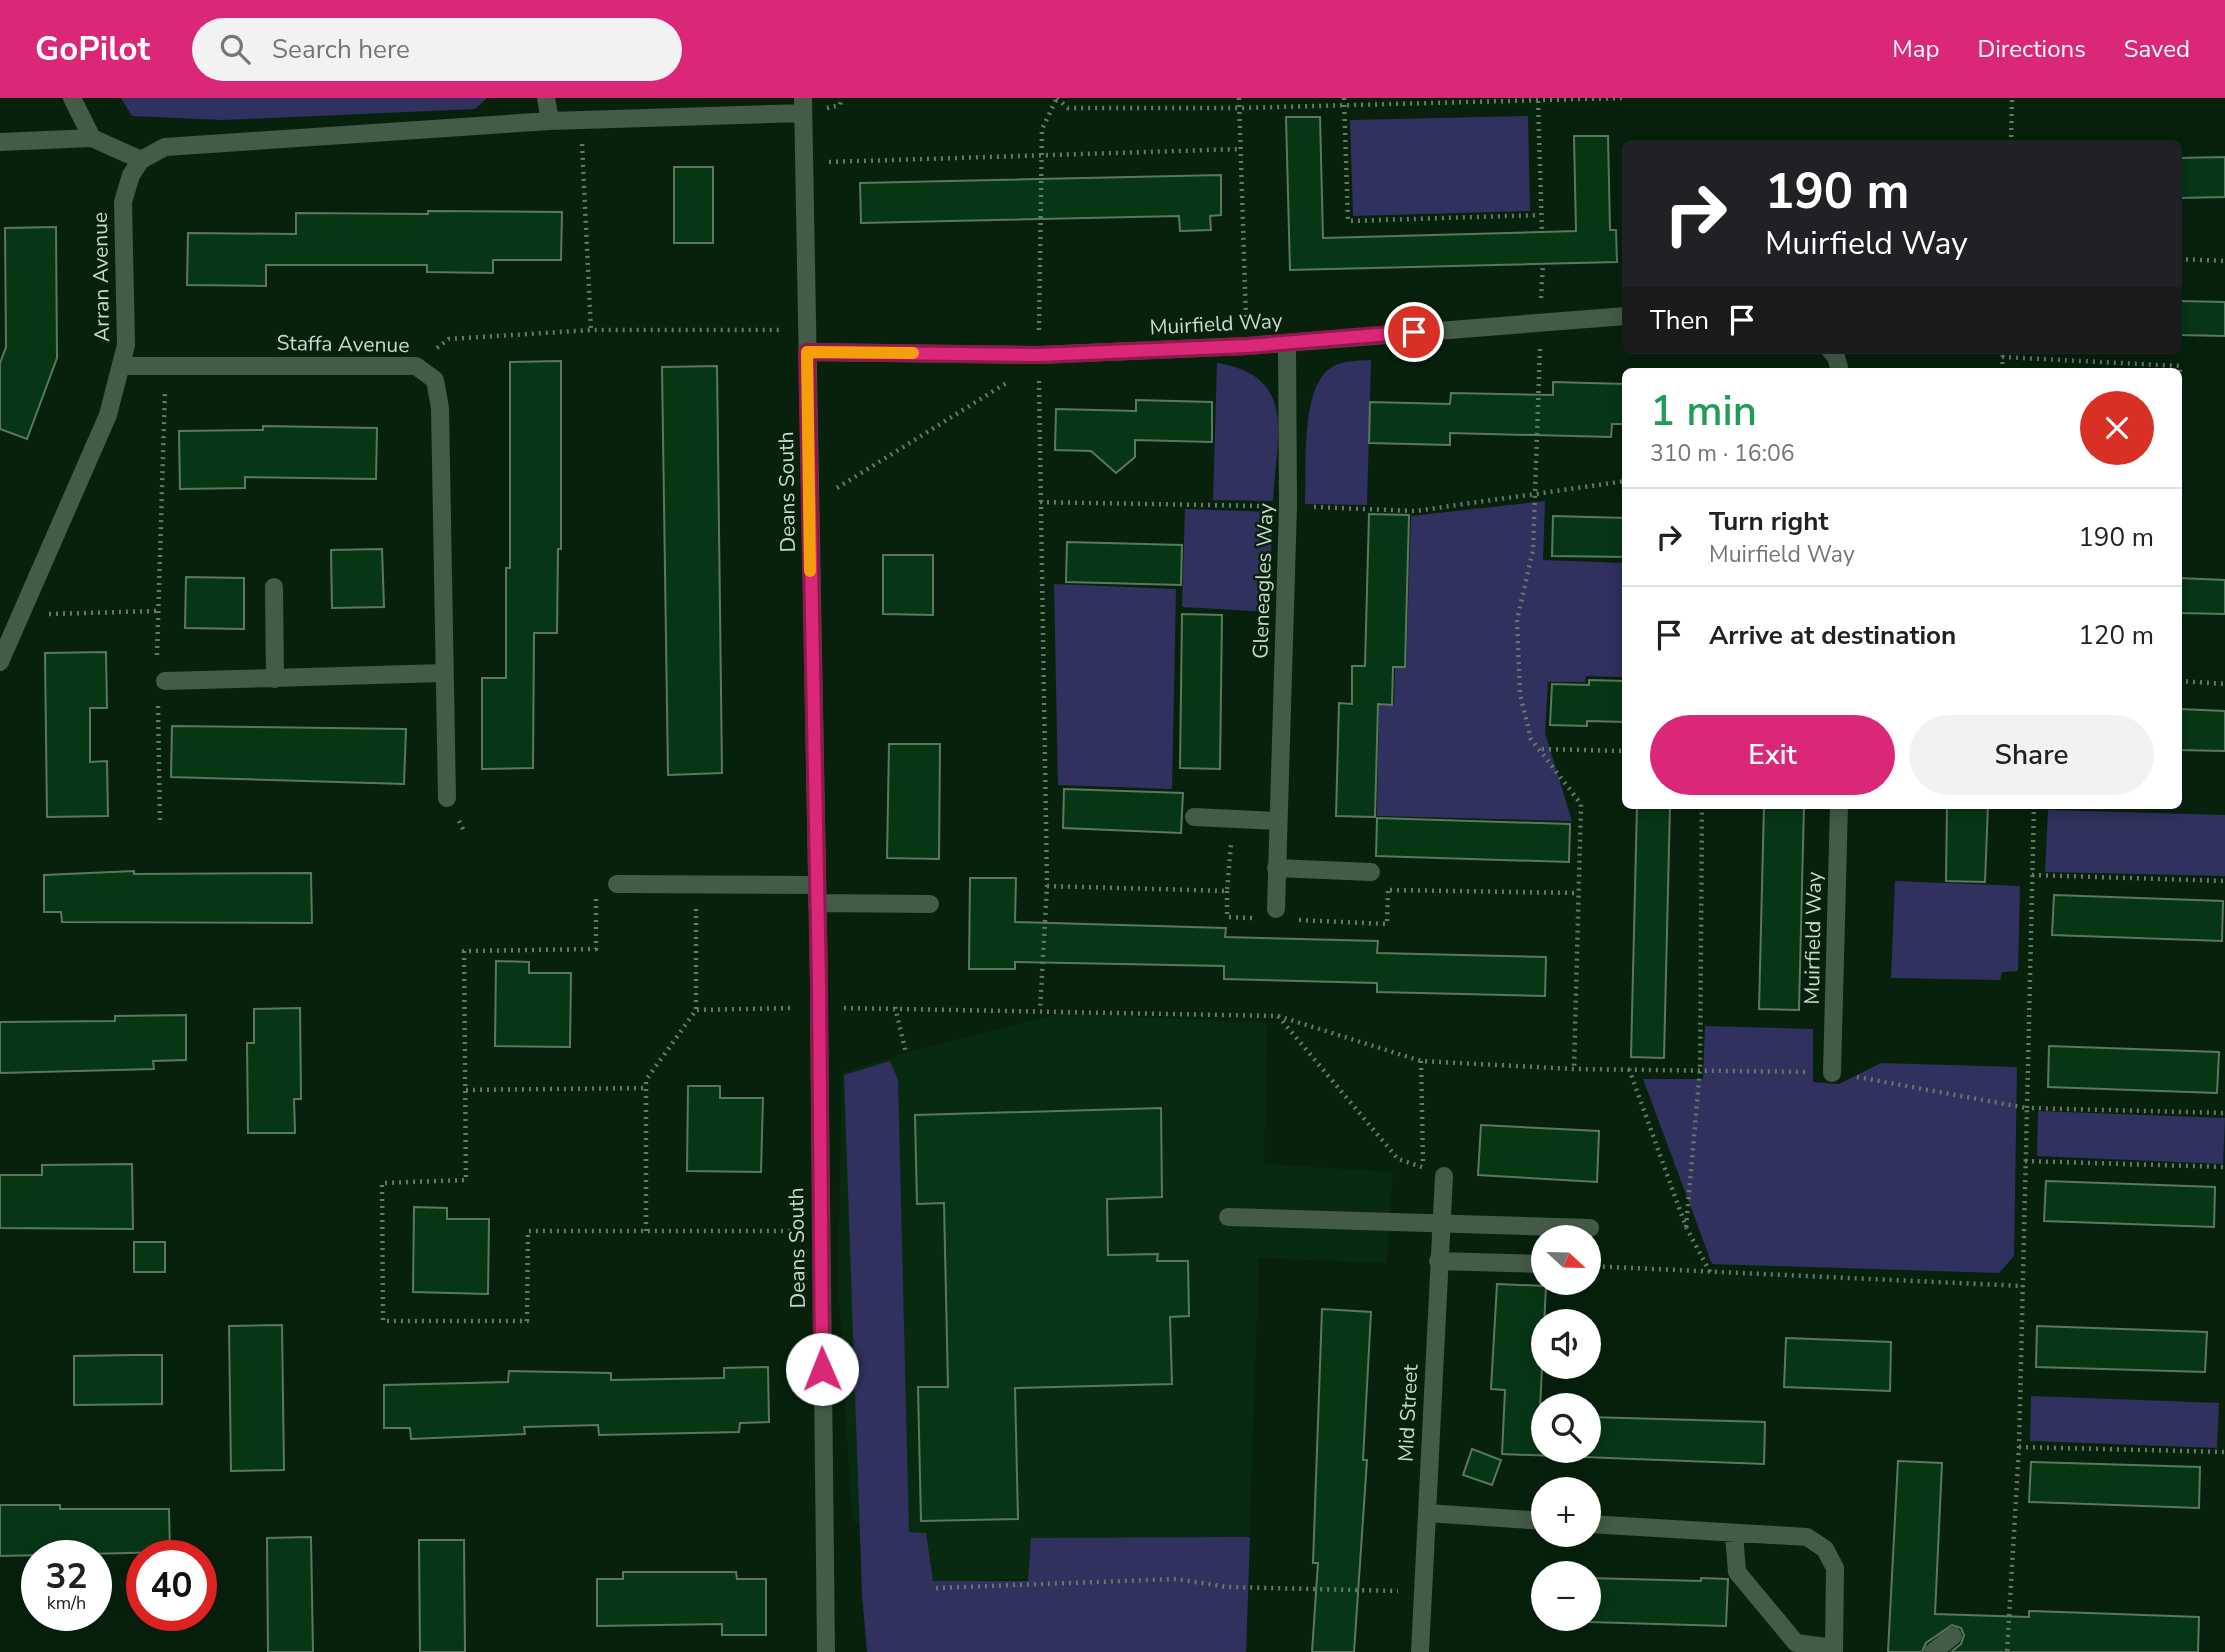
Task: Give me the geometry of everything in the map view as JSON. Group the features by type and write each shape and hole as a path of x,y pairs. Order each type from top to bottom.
{"street":[{"path":"72,98 92,138"},
{"path":"546,98 551,121"},
{"path":"0,142 92,138 141,160 165,147 803,105"},
{"name":"Deans South","path":"803,105 819,983 810,1011 819,1231 826,1652"},
{"name":"Arran Avenue","path":"0,662 108,415 127,345 123,202 131,176 141,160"},
{"name":"Muirfield Way","path":"807,352 1039,359 1247,346 1622,316"},
{"name":"Gleneagles Way","path":"1277,916 1276,868 1288,506 1287,343"},
{"name":"Staffa Avenue","path":"121,366 416,366 435,380 440,408 447,798"},
{"path":"274,587 275,679"},
{"path":"162,689 275,679 444,673"},
{"name":"Muirfield Way","path":"1832,1073 1839,809"},
{"path":"1194,817 1278,821"},
{"path":"1276,868 1371,872"},
{"path":"617,884 816,885"},
{"path":"817,903 930,904"},
{"name":"Mid Street","path":"1420,1652 1444,1176"},
{"path":"1228,1217 1531,1226"},
{"path":"1438,1261 1531,1264"},
{"path":"1427,1513 1531,1520"},
{"path":"1601,1525 1807,1537 1825,1549 1835,1568 1834,1650 1796,1643 1737,1572 1734,1534"},
{"path":"1933,1652 1953,1636"}],"path":[{"path":"1040,1010 1047,886 1040,502 1041,154 1042,129 1057,98 1068,108 1240,108 1623,98"},
{"path":"1239,98 1247,346"},
{"path":"1343,98 1348,221 1540,215"},
{"path":"2011,140 2012,98"},
{"path":"1538,101 1542,232"},
{"path":"580,121 591,330"},
{"path":"804,163 1241,149"},
{"path":"2182,259 2225,261"},
{"path":"1543,264 1538,495 1533,550 1517,620 1520,694 1531,739 1542,749 1581,804 1574,1069"},
{"path":"416,366 449,339 591,330 807,330"},
{"path":"2016,354 2180,368"},
{"path":"810,505 1039,359"},
{"path":"157,659 166,366"},
{"path":"1040,502 1415,510 1622,482"},
{"path":"21,615 157,611"},
{"path":"2182,681 2225,684"},
{"path":"160,821 162,689"},
{"path":"1542,749 1622,751"},
{"path":"1686,1227 1700,1069 1702,809"},
{"path":"2007,1652 2018,1447 2034,809"},
{"path":"1233,819 1227,917 1277,916 1387,924 1388,890"},
{"path":"1371,872 1376,888 1388,890 1578,893"},
{"path":"2032,874 2225,881"},
{"path":"617,884 596,884 596,948 464,951 466,1180 382,1184 383,1321 527,1321 528,1231 819,1231"},
{"path":"646,1231 646,1080 696,1010 696,884"},
{"path":"1047,886 1227,891"},
{"path":"895,1007 906,1053"},
{"path":"842,1008 1278,1016 1421,1061 1574,1069 1832,1073 2027,1108 2225,1113"},
{"path":"696,1010 810,1011"},
{"path":"1278,1016 1398,1159 1444,1176"},
{"path":"1421,1061 1423,1167"},
{"path":"1629,1069 1686,1227 1710,1273"},
{"path":"466,1090 646,1088"},
{"path":"2025,1161 2225,1167"},
{"path":"1601,1267 2023,1286"},
{"path":"2018,1447 2225,1452"},
{"path":"936,1588 1176,1579 1227,1587 1423,1591"}],"shaded area":[{"path":"121,98 487,98 475,109 223,120 132,116"},
{"path":"1528,116 1530,211 1353,216 1350,120"},
{"path":"1371,360 1367,505 1305,504 1307,429 1315,390 1323,375 1334,366"},
{"path":"1217,363 1243,370 1261,381 1272,396 1277,413 1278,433 1273,501 1213,500"},
{"path":"1545,501 1543,560 1622,563 1622,677 1586,676 1585,682 1548,682 1545,733 1572,821 1377,816 1379,705 1394,705 1395,668 1406,668 1411,516"},
{"path":"1185,509 1272,512 1270,612 1182,607"},
{"path":"1054,584 1176,589 1172,789 1058,785"},
{"path":"2048,810 2225,815 2225,876 2045,872"},
{"path":"1895,881 2020,886 2018,971 2002,972 2000,980 1891,978"},
{"path":"1059,1013 1267,1023 1264,1164 1393,1172 1387,1263 1259,1258 1248,1570 920,1583 913,1535 852,1521 838,1281 842,1073 906,1053"},
{"path":"1705,1026 1813,1029 1813,1082 1839,1084 1881,1063 2017,1067 2014,1256 1999,1273 1712,1264 1643,1079 1703,1079"},
{"path":"890,1061 898,1080 909,1532 926,1533 933,1581 1028,1581 1031,1538 1250,1537 1246,1652 867,1652 862,1595 844,1075"},
{"path":"2038,1111 2225,1118 2223,1164 2037,1156"},
{"path":"2031,1396 2219,1403 2217,1448 2030,1441"}],"building":[{"path":"1286,117 1320,117 1323,238 1576,231 1574,136 1608,136 1610,230 1616,230 1617,262 1290,270"},
{"path":"2225,157 2225,197 2182,198 2182,158"},
{"path":"674,167 713,167 713,243 674,243"},
{"path":"1221,175 1221,215 1210,216 1211,230 1180,231 1179,216 861,223 860,183"},
{"path":"428,211 562,212 561,260 493,260 493,273 427,272 427,265 266,265 266,286 187,285 188,233 296,234 296,213 428,214"},
{"path":"56,227 57,358 27,439 0,429 0,363 6,347 5,228"},
{"path":"2182,301 2225,302 2225,336 2182,335"},
{"path":"561,361 561,549 558,549 557,633 534,633 533,768 482,769 482,678 506,678 506,568 510,568 510,362"},
{"path":"717,366 722,773 668,775 662,367"},
{"path":"1553,382 1622,384 1622,424 1612,424 1611,437 1450,433 1450,445 1369,443 1370,402 1450,404 1451,393 1553,395"},
{"path":"1136,400 1212,402 1212,442 1135,440 1135,457 1116,473 1091,451 1055,450 1056,409 1136,411"},
{"path":"263,426 377,428 376,479 245,477 245,488 180,489 179,431 263,430"},
{"path":"1369,514 1409,515 1405,667 1393,667 1392,705 1378,704 1375,817 1336,816 1339,703 1352,704 1352,666 1365,666"},
{"path":"1553,516 1622,518 1622,557 1552,556"},
{"path":"1067,542 1182,545 1181,585 1066,582"},
{"path":"382,549 384,607 332,608 331,550"},
{"path":"883,555 933,555 933,615 883,614"},
{"path":"186,577 244,578 244,629 185,628"},
{"path":"2182,578 2225,580 2225,614 2182,613"},
{"path":"1182,614 1222,615 1220,769 1180,768"},
{"path":"106,652 107,708 90,708 90,762 107,761 108,816 47,817 45,653"},
{"path":"1589,680 1622,681 1622,722 1587,721 1587,726 1550,725 1552,684 1589,685"},
{"path":"2182,709 2225,711 2225,751 2182,750"},
{"path":"172,726 406,729 404,784 171,777"},
{"path":"889,744 940,744 939,859 887,858"},
{"path":"1064,789 1183,793 1181,833 1063,828"},
{"path":"1637,809 1670,809 1664,1058 1631,1057"},
{"path":"1764,809 1804,809 1799,1010 1759,1009"},
{"path":"1947,809 1988,809 1985,882 1946,881"},
{"path":"1377,818 1570,824 1569,862 1376,856"},
{"path":"134,871 134,874 311,873 312,923 62,922 61,912 44,912 44,875"},
{"path":"970,878 1016,878 1015,922 1226,928 1225,937 1378,941 1377,953 1546,957 1545,996 1377,992 1377,983 1224,979 1224,966 1015,962 1015,969 969,969"},
{"path":"2054,895 2223,901 2222,941 2052,935"},
{"path":"496,961 529,962 529,973 571,973 570,1047 495,1046"},
{"path":"300,1008 301,1099 294,1099 295,1133 248,1133 247,1043 254,1043 254,1009"},
{"path":"186,1015 186,1060 153,1061 154,1069 0,1073 0,1022 115,1021 115,1016"},
{"path":"2049,1046 2219,1052 2217,1093 2048,1087"},
{"path":"688,1086 720,1086 720,1098 763,1098 761,1172 687,1171"},
{"path":"1161,1108 1162,1197 1107,1199 1108,1255 1158,1254 1157,1261 1188,1261 1189,1316 1170,1317 1172,1384 1015,1388 1018,1519 921,1521 918,1387 948,1387 944,1203 917,1204 915,1115"},
{"path":"1481,1125 1599,1131 1597,1182 1478,1175"},
{"path":"132,1164 133,1229 0,1228 0,1175 42,1175 42,1165"},
{"path":"2046,1181 2215,1187 2214,1227 2044,1221"},
{"path":"414,1207 447,1208 447,1219 489,1219 488,1294 413,1292"},
{"path":"134,1242 165,1242 165,1272 134,1272"},
{"path":"1497,1284 1531,1285 1531,1295 1546,1295 1545,1309 1531,1309 1531,1379 1541,1379 1541,1393 1531,1393 1531,1455 1502,1454 1505,1390 1491,1389"},
{"path":"1322,1309 1371,1312 1363,1460 1367,1460 1354,1652 1312,1652 1318,1563 1313,1563"},
{"path":"282,1325 284,1470 231,1471 229,1326"},
{"path":"2037,1326 2207,1332 2205,1372 2036,1367"},
{"path":"1786,1338 1891,1342 1890,1391 1784,1387"},
{"path":"162,1355 162,1404 74,1405 74,1356"},
{"path":"768,1367 769,1422 740,1423 739,1432 599,1435 598,1425 524,1427 525,1434 411,1439 410,1428 384,1428 384,1385 508,1382 509,1371 611,1373 611,1380 724,1378 724,1368"},
{"path":"1601,1417 1765,1422 1764,1464 1601,1458"},
{"path":"1472,1449 1501,1460 1492,1485 1463,1475"},
{"path":"1898,1461 1942,1463 1935,1614 2029,1617 2029,1611 2199,1617 2198,1652 1951,1652 1961,1644 1964,1635 1961,1628 1952,1625 1926,1643 1922,1652 1888,1652"},
{"path":"2031,1462 2200,1467 2199,1508 2029,1502"},
{"path":"0,1505 60,1505 60,1509 169,1509 170,1540 126,1540 126,1553 112,1553 112,1540 21,1540 21,1556 0,1556"},
{"path":"311,1537 313,1652 268,1652 267,1538"},
{"path":"419,1540 464,1540 465,1652 420,1652"},
{"path":"623,1572 736,1572 737,1579 766,1579 766,1635 722,1635 722,1624 597,1626 597,1579 623,1579"},
{"path":"1601,1578 1701,1581 1701,1578 1728,1579 1726,1626 1601,1622"}],"slow traffic":[{"path":"810,571 807,352 913,353"}],"route":[{"path":"822,1369 819,983 807,352 1039,355 1247,346 1414,332"}]}
